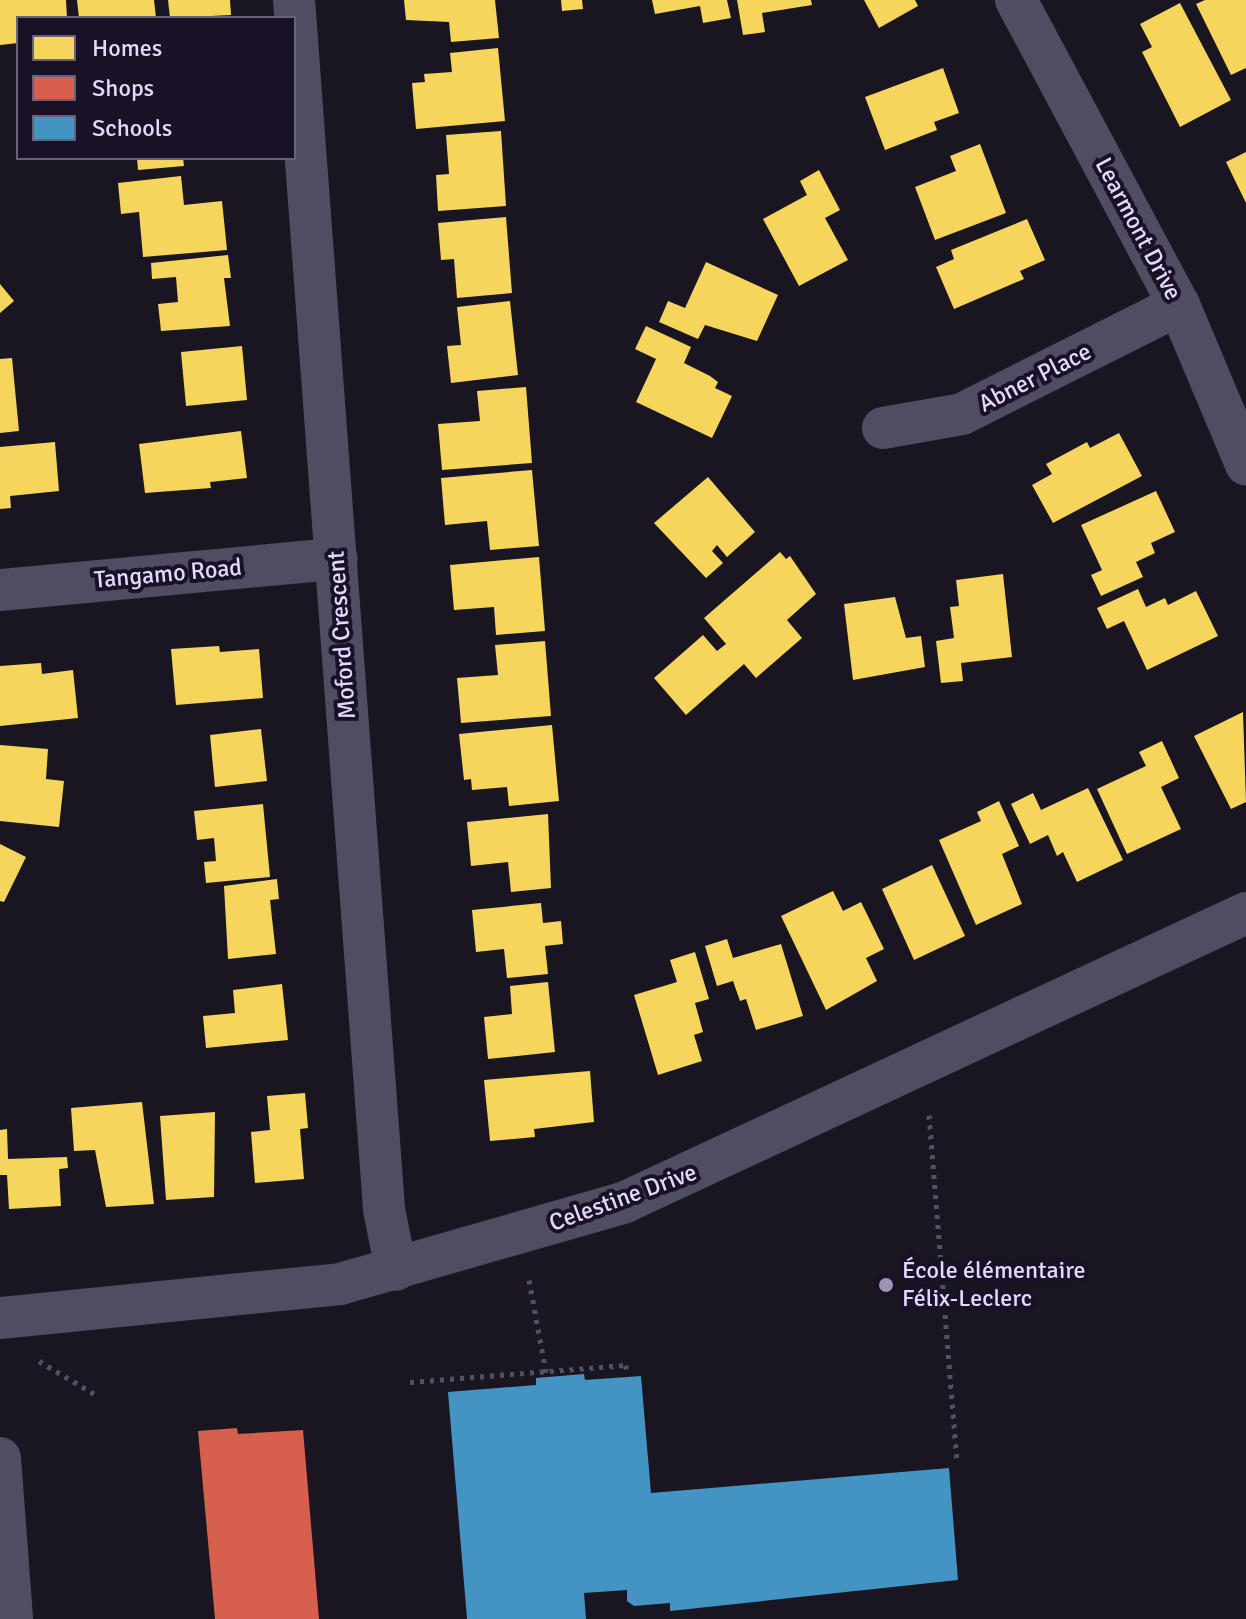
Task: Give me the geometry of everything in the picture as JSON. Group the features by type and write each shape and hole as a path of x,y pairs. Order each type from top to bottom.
{"street":[{"name":"Learmont Drive","path":"1016,0 1179,305 1246,464"},
{"name":"Moford Crescent","path":"296,26 384,1209 396,1270"},
{"name":"Abner Place","path":"883,428 962,414 1179,305"},
{"name":"Tangamo Road","path":"0,590 337,559"},
{"name":"Celestine Drive","path":"0,1318 299,1289 396,1270 661,1189 1246,913"},
{"path":"0,1458 12,1619"}],"path":[{"path":"929,1115 957,1461"},
{"path":"529,1280 546,1372"},
{"path":"39,1361 98,1396"},
{"path":"410,1382 626,1365 627,1374"}],"building: Homes":[{"path":"0,0 66,0 67,16 16,16 16,43 0,45"},
{"path":"77,0 154,0 156,16 79,16"},
{"path":"168,0 230,0 231,15 170,16"},
{"path":"404,0 495,0 499,38 451,42 449,22 406,20"},
{"path":"561,0 582,0 583,9 562,11"},
{"path":"652,0 727,0 731,18 703,23 700,6 655,14"},
{"path":"737,0 811,0 812,5 762,13 765,32 743,35"},
{"path":"864,0 915,0 918,6 879,28"},
{"path":"1205,0 1246,0 1246,68 1231,75 1196,4"},
{"path":"1180,3 1231,100 1180,127 1142,52 1152,47 1140,24"},
{"path":"498,48 505,121 416,129 412,83 425,82 424,74 452,72 450,53"},
{"path":"943,68 959,113 934,122 937,130 885,150 865,97"},
{"path":"501,131 506,206 438,211 436,175 449,174 446,135"},
{"path":"980,144 1006,213 935,240 915,187 956,171 950,156"},
{"path":"1246,152 1246,203 1226,162"},
{"path":"137,160 183,160 184,166 138,170"},
{"path":"819,170 840,210 825,218 848,260 799,286 763,219 807,195 800,181"},
{"path":"181,176 184,205 222,201 227,250 143,257 139,212 121,214 118,183"},
{"path":"506,217 512,293 457,298 454,259 441,260 438,223"},
{"path":"1027,219 1045,260 1020,271 1024,279 954,309 936,267 954,259 951,250"},
{"path":"228,255 231,278 224,278 230,326 161,331 158,304 178,302 176,277 152,279 151,263"},
{"path":"706,262 778,295 757,341 705,325 698,339 659,322 668,301 685,308"},
{"path":"0,284 14,301 0,313"},
{"path":"510,301 518,375 451,383 447,346 461,345 457,307"},
{"path":"646,326 691,347 684,363 710,376 718,382 715,388 732,396 712,438 636,402 656,359 635,349"},
{"path":"242,346 247,400 186,406 181,352"},
{"path":"12,358 19,431 0,433 0,359"},
{"path":"526,387 532,463 442,470 438,424 480,421 477,391"},
{"path":"241,431 247,478 210,482 211,488 145,493 139,444"},
{"path":"1119,433 1142,476 1053,523 1032,485 1052,474 1046,464 1087,442 1090,448"},
{"path":"55,442 59,491 10,496 11,508 0,509 0,447"},
{"path":"532,470 539,546 490,550 487,521 445,525 441,478"},
{"path":"708,477 755,532 727,557 717,545 712,551 723,563 706,578 654,523"},
{"path":"1156,491 1175,532 1151,543 1155,553 1136,562 1143,577 1101,596 1091,575 1102,570 1081,525"},
{"path":"780,552 786,559 790,556 816,594 787,620 802,638 756,678 744,664 686,715 654,678 703,635 717,651 726,644 704,618"},
{"path":"539,557 545,631 496,635 494,607 454,610 450,565"},
{"path":"1003,574 1012,657 961,663 963,681 941,683 936,641 954,638 950,607 959,606 956,580"},
{"path":"1138,589 1146,607 1165,598 1168,605 1196,591 1218,636 1147,670 1124,621 1107,629 1097,608"},
{"path":"895,597 906,638 921,636 925,667 853,680 844,604"},
{"path":"545,641 551,716 461,723 457,678 498,675 495,645"},
{"path":"219,646 220,652 259,649 263,698 176,705 171,649"},
{"path":"41,663 42,674 73,670 78,718 0,726 0,666"},
{"path":"1243,712 1246,802 1231,809 1194,736"},
{"path":"552,725 559,801 509,806 507,787 472,790 471,779 464,780 459,734"},
{"path":"261,729 267,781 215,787 210,735"},
{"path":"1162,741 1179,778 1161,787 1181,829 1127,854 1097,789 1146,766 1139,752"},
{"path":"0,745 48,749 46,779 64,781 59,827 0,821"},
{"path":"1088,788 1123,860 1077,882 1063,852 1057,856 1048,835 1030,844 1011,804 1033,793 1041,810"},
{"path":"999,801 1019,846 1002,854 1022,904 976,925 939,840 981,821 977,812"},
{"path":"263,804 270,877 206,883 204,862 216,861 214,838 197,840 194,811"},
{"path":"548,814 551,888 511,892 508,862 471,866 467,822"},
{"path":"0,844 26,857 4,902 0,901"},
{"path":"932,865 965,936 914,960 882,889"},
{"path":"277,879 279,899 270,900 276,954 228,959 224,886"},
{"path":"833,891 843,911 861,902 884,949 866,958 877,981 826,1010 781,916"},
{"path":"541,903 543,923 561,921 563,944 545,946 548,974 507,978 504,949 476,952 472,910"},
{"path":"727,939 733,958 781,944 803,1016 756,1030 746,999 740,1001 733,981 717,986 705,946"},
{"path":"695,952 709,999 695,1003 703,1032 694,1035 702,1061 658,1075 634,995 677,982 670,960"},
{"path":"548,982 555,1052 488,1059 484,1017 512,1014 510,986"},
{"path":"282,984 288,1040 206,1048 203,1016 235,1013 233,990"},
{"path":"590,1071 594,1122 534,1129 535,1137 490,1141 484,1080"},
{"path":"305,1093 308,1128 300,1129 304,1179 255,1183 251,1132 270,1130 267,1096"},
{"path":"142,1102 154,1204 106,1207 95,1150 74,1151 71,1108"},
{"path":"215,1112 214,1197 166,1200 160,1116"},
{"path":"7,1129 8,1159 67,1157 68,1168 59,1169 61,1206 9,1209 7,1175 0,1175 0,1130"}],"building: Shops":[{"path":"237,1428 238,1434 303,1430 319,1619 215,1619 198,1431"}],"building: Schools":[{"path":"584,1374 585,1380 641,1376 651,1493 949,1468 958,1580 670,1611 670,1603 634,1606 627,1601 627,1590 584,1593 586,1619 467,1619 448,1392 536,1385 536,1378"}],"place":[{"name":"École élémentaire Félix-Leclerc","path":"886,1285"}]}
